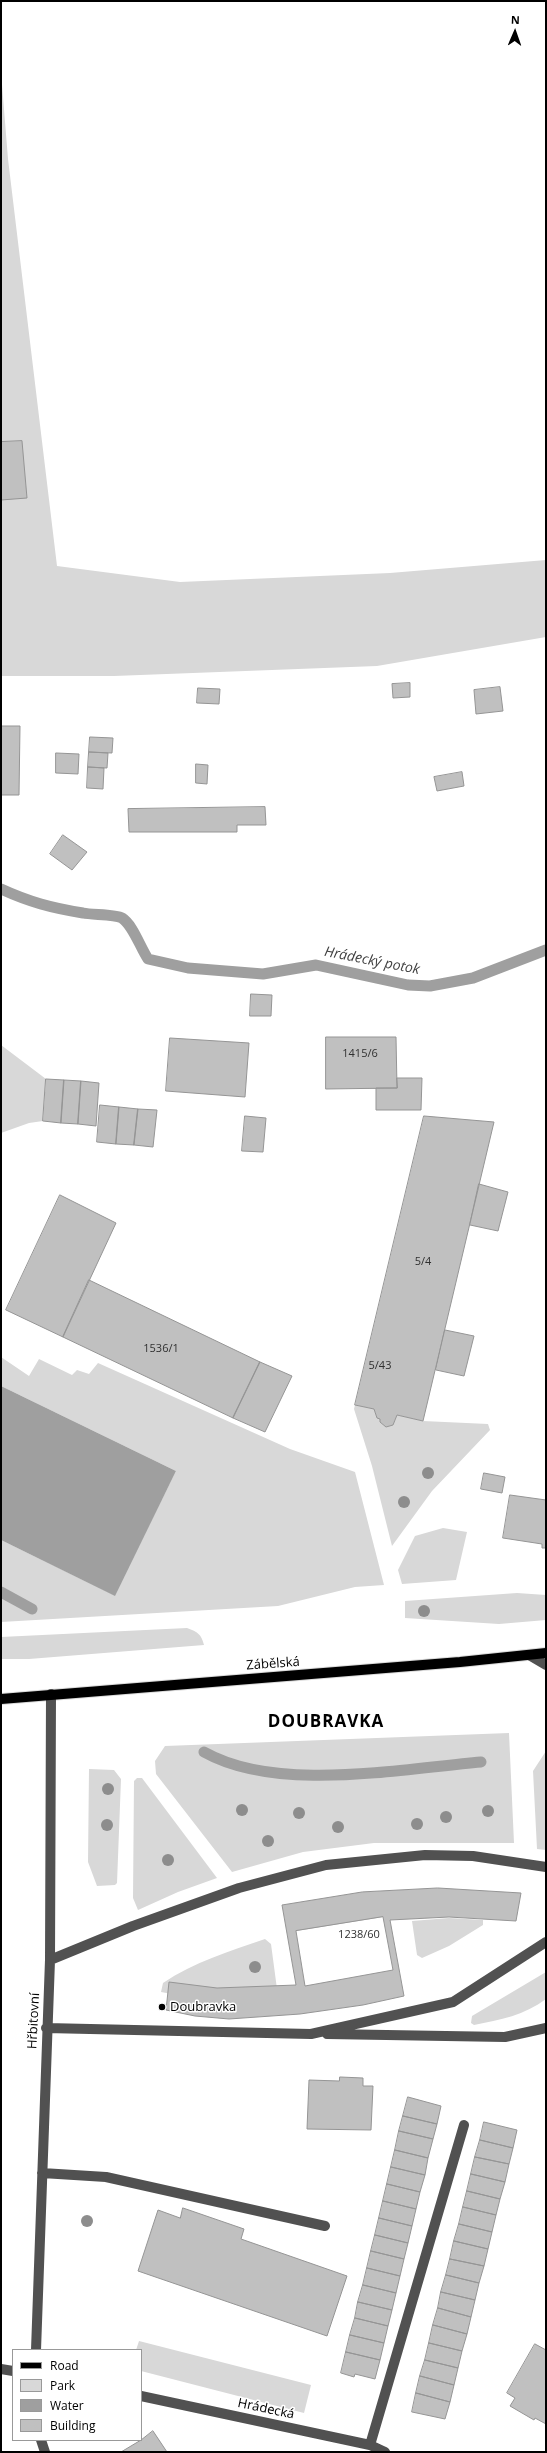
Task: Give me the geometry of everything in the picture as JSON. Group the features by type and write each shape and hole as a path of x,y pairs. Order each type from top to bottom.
{"main road":[{"name":"Zábělská","path":"1,1699 546,1653"}],"street":[{"path":"529,1655 546,1665"},
{"name":"Hřbitovní","path":"36,2349 46,2028 50,1960 51,1694"},
{"path":"50,1960 133,1926 239,1888 326,1865 425,1855 473,1856 546,1867"},
{"path":"312,2034 453,2002 546,1942"},
{"path":"46,2028 506,2037 546,2028"},
{"path":"370,2444 464,2125"},
{"path":"42,2173 106,2177 325,2226"},
{"path":"1,2369 12,2371"},
{"name":"Hrádecká","path":"142,2396 370,2444 385,2452"},
{"path":"41,2441 45,2452"}],"green space":[{"path":"1,72 8,159 57,566 180,582 390,573 546,560 546,637 377,666 114,676 1,676"},
{"path":"1,1045 46,1079 43,1121 29,1123 1,1133"},
{"path":"1,1357 29,1376 39,1359 72,1375 77,1370 89,1374 98,1363 290,1449 355,1472 384,1585 355,1587 278,1606 1,1622 1,1540 114,1595 176,1471 1,1386"},
{"path":"355,1405 374,1409 377,1418 380,1419 380,1422 386,1427 393,1425 397,1415 423,1421 488,1424 490,1430 432,1491 392,1546 372,1466 354,1409"},
{"path":"443,1528 467,1532 456,1580 402,1584 398,1570 415,1536"},
{"path":"517,1593 546,1595 546,1620 499,1624 405,1618 405,1601"},
{"path":"187,1628 194,1631 202,1638 204,1645 29,1659 1,1659 1,1637"},
{"path":"509,1733 514,1843 374,1843 303,1852 232,1872 156,1774 155,1761 165,1746"},
{"path":"546,1751 546,1850 537,1849 533,1771"},
{"path":"89,1769 114,1770 121,1779 117,1883 115,1885 97,1886 88,1862"},
{"path":"137,1778 142,1778 217,1878 178,1892 138,1910 133,1898 134,1781"},
{"path":"449,1918 483,1920 483,1925 449,1946 422,1958 417,1955 412,1921"},
{"path":"265,1939 271,1944 277,1989 177,1995 161,1992 163,1983 187,1969 212,1958"},
{"path":"546,1972 546,1999 538,2005 503,2019 474,2025 471,2023 472,2016"},
{"path":"139,2341 311,2385 304,2413 142,2371 142,2349 136,2349"}],"water":[{"path":"1,1386 176,1471 115,1596 1,1540"}],"building":[{"path":"22,441 27,498 1,500 1,442"},
{"path":"410,683 410,697 393,698 392,684"},
{"path":"500,687 503,711 476,714 474,690"},
{"path":"198,688 220,689 219,704 197,703"},
{"path":"1,726 20,726 19,795 1,795"},
{"path":"90,737 113,738 112,753 89,752"},
{"path":"89,752 108,753 107,768 88,767"},
{"path":"56,753 79,754 78,774 56,773"},
{"path":"196,764 208,765 207,784 196,783"},
{"path":"88,767 104,768 103,789 87,788"},
{"path":"462,772 464,786 437,791 434,777"},
{"path":"265,807 266,825 237,825 237,832 129,832 128,809"},
{"path":"63,835 87,852 72,870 50,854"},
{"path":"251,994 272,995 271,1016 250,1016"},
{"path":"326,1037 396,1037 397,1088 326,1089"},
{"path":"170,1038 249,1043 245,1097 166,1091"},
{"path":"397,1078 422,1078 421,1110 376,1110 376,1088 397,1088"},
{"path":"46,1079 64,1080 61,1123 43,1121"},
{"path":"64,1080 81,1081 78,1124 61,1123"},
{"path":"81,1081 99,1083 96,1126 78,1124"},
{"path":"100,1105 119,1107 116,1144 97,1142"},
{"path":"119,1107 138,1109 134,1145 116,1144"},
{"path":"138,1109 157,1110 153,1147 134,1145"},
{"path":"245,1116 266,1118 263,1152 242,1151"},
{"path":"424,1116 494,1122 423,1421 397,1415 393,1425 386,1427 380,1422 380,1419 377,1418 374,1409 355,1405"},
{"path":"479,1184 508,1192 498,1231 470,1225"},
{"path":"60,1195 116,1223 63,1337 6,1310"},
{"path":"89,1280 260,1362 233,1418 63,1337"},
{"path":"445,1330 474,1336 464,1376 436,1370"},
{"path":"260,1362 292,1376 265,1432 233,1418"},
{"path":"484,1473 505,1477 502,1493 481,1489"},
{"path":"510,1495 546,1500 546,1548 542,1548 542,1544 503,1538"},
{"path":"438,1888 521,1893 516,1921 449,1917 390,1920 404,1996 363,2005 300,2014 229,2019 195,2016 166,2010 169,1982 217,1988 296,1985 282,1905 362,1892"},
{"path":"383,1917 393,1970 305,1986 296,1931"},
{"path":"340,2077 363,2078 363,2086 373,2086 371,2130 307,2129 309,2080 339,2081"},
{"path":"408,2097 441,2106 437,2124 403,2116"},
{"path":"403,2116 437,2124 433,2139 399,2131"},
{"path":"484,2122 517,2130 513,2148 480,2140"},
{"path":"399,2131 433,2139 428,2158 395,2150"},
{"path":"480,2140 513,2148 509,2164 475,2157"},
{"path":"395,2150 428,2158 425,2175 391,2167"},
{"path":"475,2157 509,2164 505,2182 471,2174"},
{"path":"391,2167 425,2175 420,2192 387,2184"},
{"path":"471,2174 505,2182 500,2199 467,2191"},
{"path":"387,2184 420,2192 416,2209 383,2201"},
{"path":"467,2191 500,2199 496,2215 463,2207"},
{"path":"383,2201 416,2209 412,2226 379,2218"},
{"path":"463,2207 496,2215 492,2232 459,2224"},
{"path":"183,2208 244,2229 241,2239 347,2276 327,2336 138,2271 158,2210 180,2218"},
{"path":"379,2218 412,2226 408,2243 375,2235"},
{"path":"459,2224 492,2232 488,2249 454,2241"},
{"path":"375,2235 408,2243 404,2259 371,2251"},
{"path":"454,2241 488,2249 484,2266 450,2259"},
{"path":"371,2251 404,2259 400,2276 367,2268"},
{"path":"450,2259 484,2266 479,2283 446,2275"},
{"path":"367,2268 400,2276 396,2293 363,2285"},
{"path":"446,2275 479,2283 475,2300 441,2292"},
{"path":"363,2285 396,2293 392,2310 358,2302"},
{"path":"441,2292 475,2300 471,2317 438,2308"},
{"path":"358,2302 392,2310 388,2326 355,2318"},
{"path":"438,2308 471,2317 467,2334 433,2325"},
{"path":"355,2318 388,2326 384,2343 350,2335"},
{"path":"433,2325 467,2334 462,2351 429,2343"},
{"path":"350,2335 384,2343 380,2360 346,2352"},
{"path":"429,2343 462,2351 458,2368 425,2360"},
{"path":"535,2344 546,2350 546,2424 535,2418 534,2420 510,2406 515,2398 507,2393"},
{"path":"346,2352 380,2360 375,2379 355,2374 354,2377 341,2373"},
{"path":"425,2360 458,2368 454,2385 420,2376"},
{"path":"420,2376 454,2385 450,2402 416,2393"},
{"path":"416,2393 450,2402 445,2419 412,2412"},
{"path":"153,2431 167,2452 121,2452 139,2441 142,2441 142,2439"}],"waterway":[{"name":"Hrádecký potok","path":"1,889 21,898 51,907 122,918 130,926 148,959 188,968 263,974 316,965 408,985 430,986 473,978 546,950"},
{"path":"1,1592 32,1609"},
{"path":"204,1752 233,1764 267,1772 302,1775 377,1773 481,1762"}],"place":[{"name":"Doubravka","path":"162,2007"}],"district":[{"name":"DOUBRAVKA","path":"326,1722"}]}
